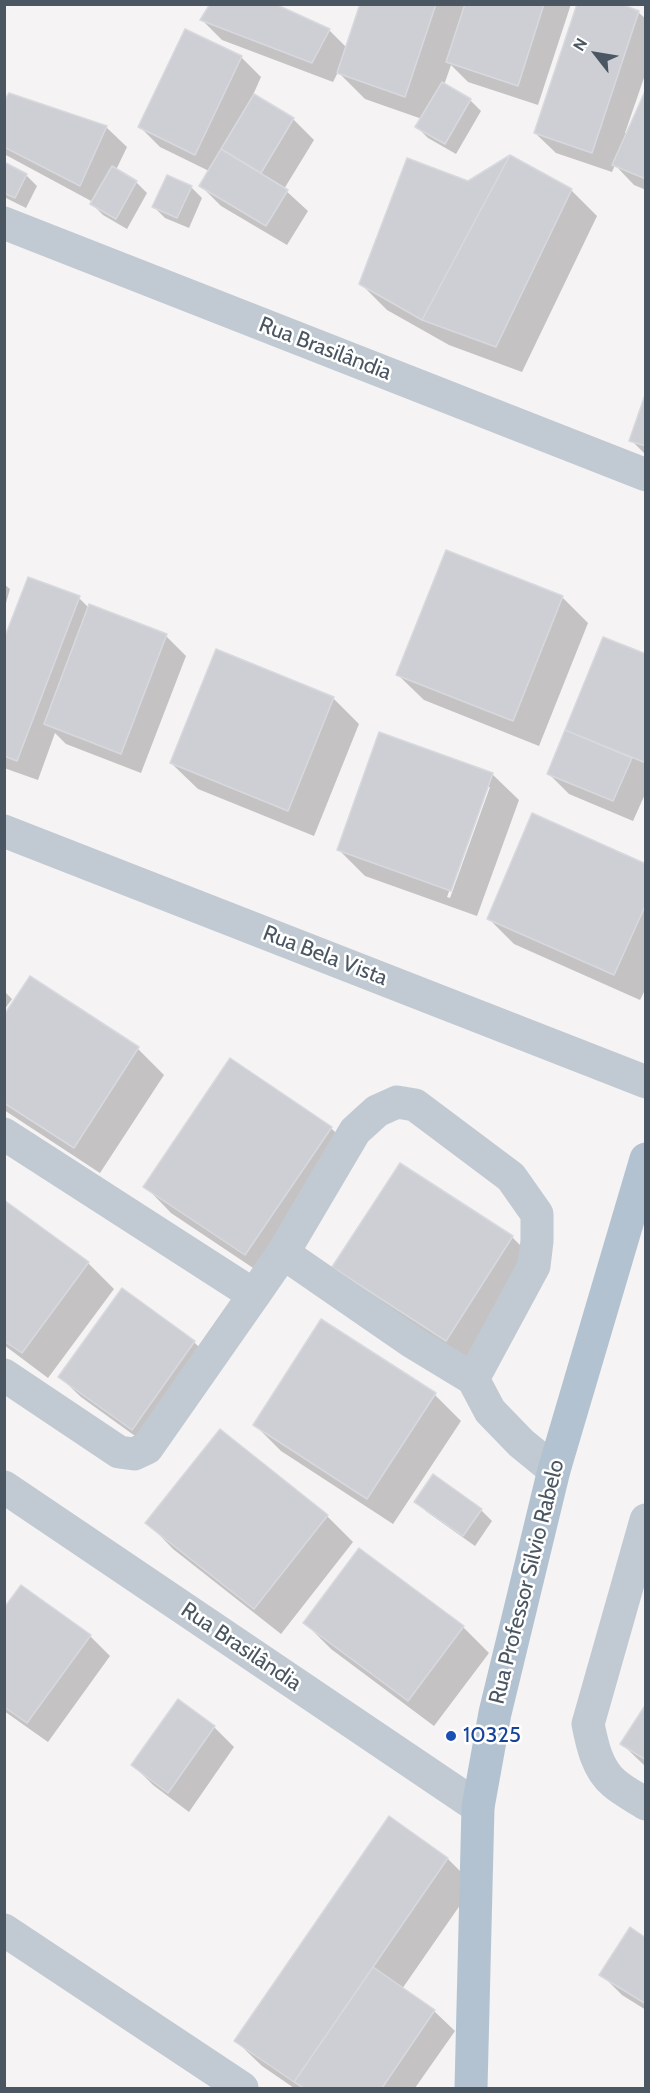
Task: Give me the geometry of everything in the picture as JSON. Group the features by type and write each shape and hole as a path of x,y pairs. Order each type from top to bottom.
{"main road":[{"name":"Rua Professor Silvio Rabelo","path":"471,2088 478,1807 495,1713 554,1470 636,1223 645,1159"}],"street":[{"name":"Rua Brasilândia","path":"4,223 645,475"},
{"name":"Rua Bela Vista","path":"4,831 645,1082"},
{"path":"4,1375 119,1452 134,1454 147,1448 283,1253 355,1131 376,1112 396,1102 415,1105 511,1177 537,1214 534,1266 473,1379"},
{"path":"4,1134 254,1295"},
{"path":"283,1253 412,1342 473,1379 490,1411 521,1443 554,1470"},
{"name":"Rua Brasilândia","path":"4,1487 478,1807"},
{"path":"645,1520 588,1724 599,1763 613,1782 645,1804"},
{"path":"4,1930 242,2088"}],"building":[{"path":"210,4 275,4 330,29 312,63 200,20"},
{"path":"360,4 436,4 405,97 337,73"},
{"path":"465,4 544,4 518,86 446,62"},
{"path":"577,4 621,4 639,11 592,153 534,133"},
{"path":"185,29 242,56 195,155 138,127"},
{"path":"442,82 471,99 445,144 415,127"},
{"path":"646,89 646,179 612,165"},
{"path":"9,93 107,126 80,186 4,147 4,101"},
{"path":"254,94 294,118 261,173 221,149"},
{"path":"221,149 288,190 266,226 199,186"},
{"path":"510,155 572,189 496,347 422,320"},
{"path":"510,155 422,320 359,284 407,158 468,181"},
{"path":"4,162 27,174 15,198 4,193"},
{"path":"112,166 137,181 116,219 90,204"},
{"path":"167,175 192,186 177,218 152,207"},
{"path":"646,392 646,446 629,441"},
{"path":"446,550 563,596 513,721 396,675"},
{"path":"28,577 80,596 17,761 4,756 4,639"},
{"path":"89,604 167,634 121,754 44,724"},
{"path":"603,637 646,654 646,763 565,730"},
{"path":"216,649 334,697 288,811 170,763"},
{"path":"565,730 632,758 613,801 547,774"},
{"path":"379,732 493,773 451,891 337,850"},
{"path":"532,813 646,864 646,904 614,975 487,919"},
{"path":"30,976 139,1047 74,1148 4,1103 4,1015"},
{"path":"230,1058 332,1127 245,1255 143,1187"},
{"path":"400,1163 513,1236 446,1341 332,1267"},
{"path":"4,1200 89,1262 22,1353 4,1341"},
{"path":"122,1288 195,1341 132,1430 58,1377"},
{"path":"321,1319 436,1393 367,1499 253,1425"},
{"path":"220,1429 328,1515 254,1609 145,1523"},
{"path":"433,1474 482,1509 463,1536 414,1502"},
{"path":"359,1548 464,1626 408,1701 303,1623"},
{"path":"21,1585 91,1635 27,1723 4,1707 4,1608"},
{"path":"178,1699 215,1726 168,1793 131,1765"},
{"path":"646,1704 646,1760 620,1744"},
{"path":"389,1816 448,1858 294,2082 234,2041"},
{"path":"630,1927 646,1938 646,2004 599,1975"},
{"path":"373,1967 435,2010 382,2088 304,2088 294,2082"}],"place":[{"name":"10325","path":"451,1736"}]}
